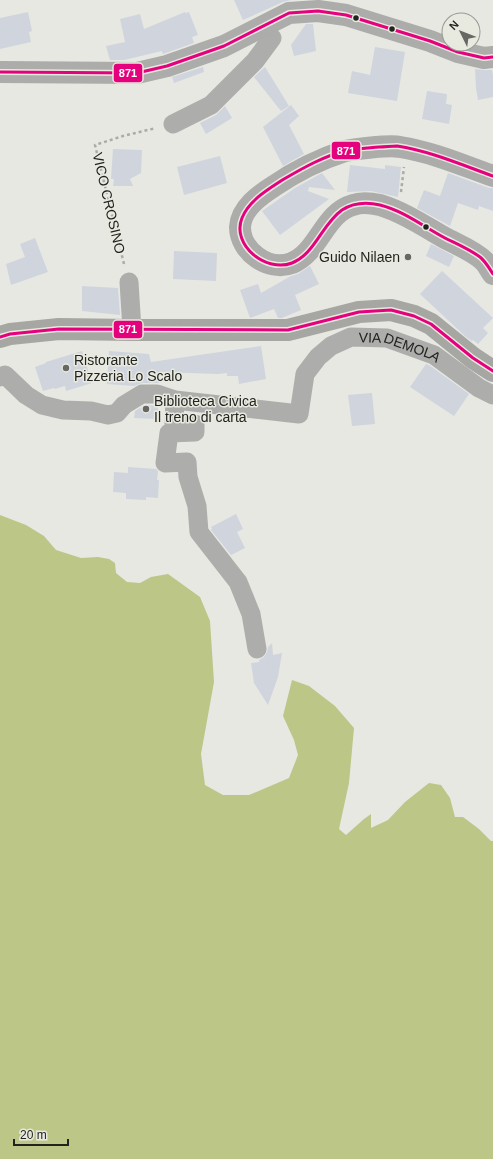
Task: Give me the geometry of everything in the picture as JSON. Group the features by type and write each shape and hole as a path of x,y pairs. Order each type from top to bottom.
{"main road":[{"path":"0,337 10,334 59,329 288,330 360,312 391,310 414,316 431,324 473,358 493,371"}],"street":[{"path":"0,72 137,74 167,66 224,46 290,13 318,11 346,15 430,41 458,52 484,58 493,57"},
{"path":"173,124 211,105 255,61 272,38"},
{"path":"493,176 431,154 398,146 346,151 309,165 291,174 251,204 244,212 240,223 242,240 246,248 263,261 271,264 282,265 292,263 309,250 336,214 343,209 353,204 365,203 379,205 398,212 473,252 485,262 493,274"},
{"path":"129,282 132,330"},
{"name":"VIA DEMOLA","path":"175,400 299,414 305,374 318,357 331,346 351,337 386,338 434,355 479,388 493,395"},
{"path":"0,377 5,375 26,395 42,404 63,410 91,411 108,415 117,413 124,405 142,394 157,394 175,400 174,424 195,424 195,432 169,433 165,463 187,462 188,476 197,506 199,532 238,582 251,614 257,649"}],"path":[{"name":"VICO CROSINO","path":"129,282 95,145 123,136 173,124"},
{"path":"398,212 407,148"}],"shaded area":[{"path":"0,515 26,525 44,536 56,550 81,558 98,557 109,559 115,563 116,573 127,582 140,583 151,577 168,574 200,597 210,621 214,682 201,754 205,785 223,795 249,795 289,778 298,755 294,740 283,716 292,680 309,686 335,706 354,728 349,783 339,829 346,835 371,814 371,828 388,820 405,802 429,783 441,785 450,798 455,817 463,817 479,829 491,841 493,841 493,1159 0,1159"}],"building":[{"path":"234,0 291,0 283,2 243,20"},
{"path":"28,12 32,31 29,32 31,42 0,49 0,18"},
{"path":"185,12 189,12 198,35 192,37 194,43 163,54 162,51 124,60 110,60 106,46 125,42 120,19 140,14 144,29"},
{"path":"306,24 313,24 316,51 294,56 291,45"},
{"path":"375,47 405,52 397,101 348,93 352,71 370,75"},
{"path":"203,67 204,72 174,83 172,77"},
{"path":"265,67 289,106 281,111 254,77"},
{"path":"475,69 492,70 493,97 478,100"},
{"path":"427,91 447,94 446,104 452,105 449,124 422,119"},
{"path":"291,105 299,116 289,125 304,154 283,166 263,127"},
{"path":"225,106 232,118 206,134 200,123 216,115"},
{"path":"113,149 142,150 141,173 130,179 133,186 113,186 114,179 111,179"},
{"path":"220,156 227,183 184,195 177,167"},
{"path":"350,165 385,169 385,165 401,167 398,197 371,191 347,192"},
{"path":"322,173 335,190 309,187 308,191 329,199 280,235 262,211 295,188"},
{"path":"448,173 489,188 493,188 493,211 479,206 478,210 458,203 450,226 417,208 424,190 440,196"},
{"path":"35,238 48,272 11,285 6,264 25,257 20,244"},
{"path":"431,244 454,256 449,267 426,256"},
{"path":"174,251 217,253 216,281 173,279"},
{"path":"310,266 319,284 295,295 301,310 282,318 278,318 274,309 250,318 240,290 258,284 261,293 291,276 298,274"},
{"path":"442,271 493,318 483,328 488,333 478,344 466,337 420,294"},
{"path":"82,286 118,288 120,315 82,311"},
{"path":"261,346 266,379 239,384 238,376 227,376 227,373 160,372 159,383 142,383 134,386 107,384 109,351 149,354 151,362"},
{"path":"82,351 92,383 66,391 65,386 43,391 35,367"},
{"path":"426,364 469,394 454,416 410,387"},
{"path":"372,393 375,424 352,426 348,395"},
{"path":"145,405 158,406 158,419 134,418 135,411"},
{"path":"128,467 156,469 158,471 158,498 146,497 146,500 126,499 126,493 113,492 114,472 128,473"},
{"path":"236,514 243,529 237,532 245,548 231,555 211,530 211,527"},
{"path":"272,643 273,655 282,653 278,677 268,705 254,683 251,663 259,662 259,660 264,657 268,647"}],"transit line":[{"name":"871","path":"0,72 137,73 167,66 224,46 289,13 318,11 346,15 430,41 458,52 484,58 493,57"},
{"name":"871","path":"493,176 458,163 409,148 397,146 349,150 337,153 314,163 284,179 266,191 249,206 242,218 240,228 246,247 253,254 272,264 282,265 292,263 307,253 329,223 342,210 365,203 375,204 406,215 472,252 482,259 493,274"},
{"name":"871","path":"0,337 10,334 59,329 288,330 359,312 391,310 414,316 431,324 473,358 493,371"}],"place":[{"name":"Guido Nilaen","path":"408,257"},
{"name":"Ristorante Pizzeria Lo Scalo","path":"66,368"},
{"name":"Biblioteca Civica Il treno di carta","path":"146,409"}]}
